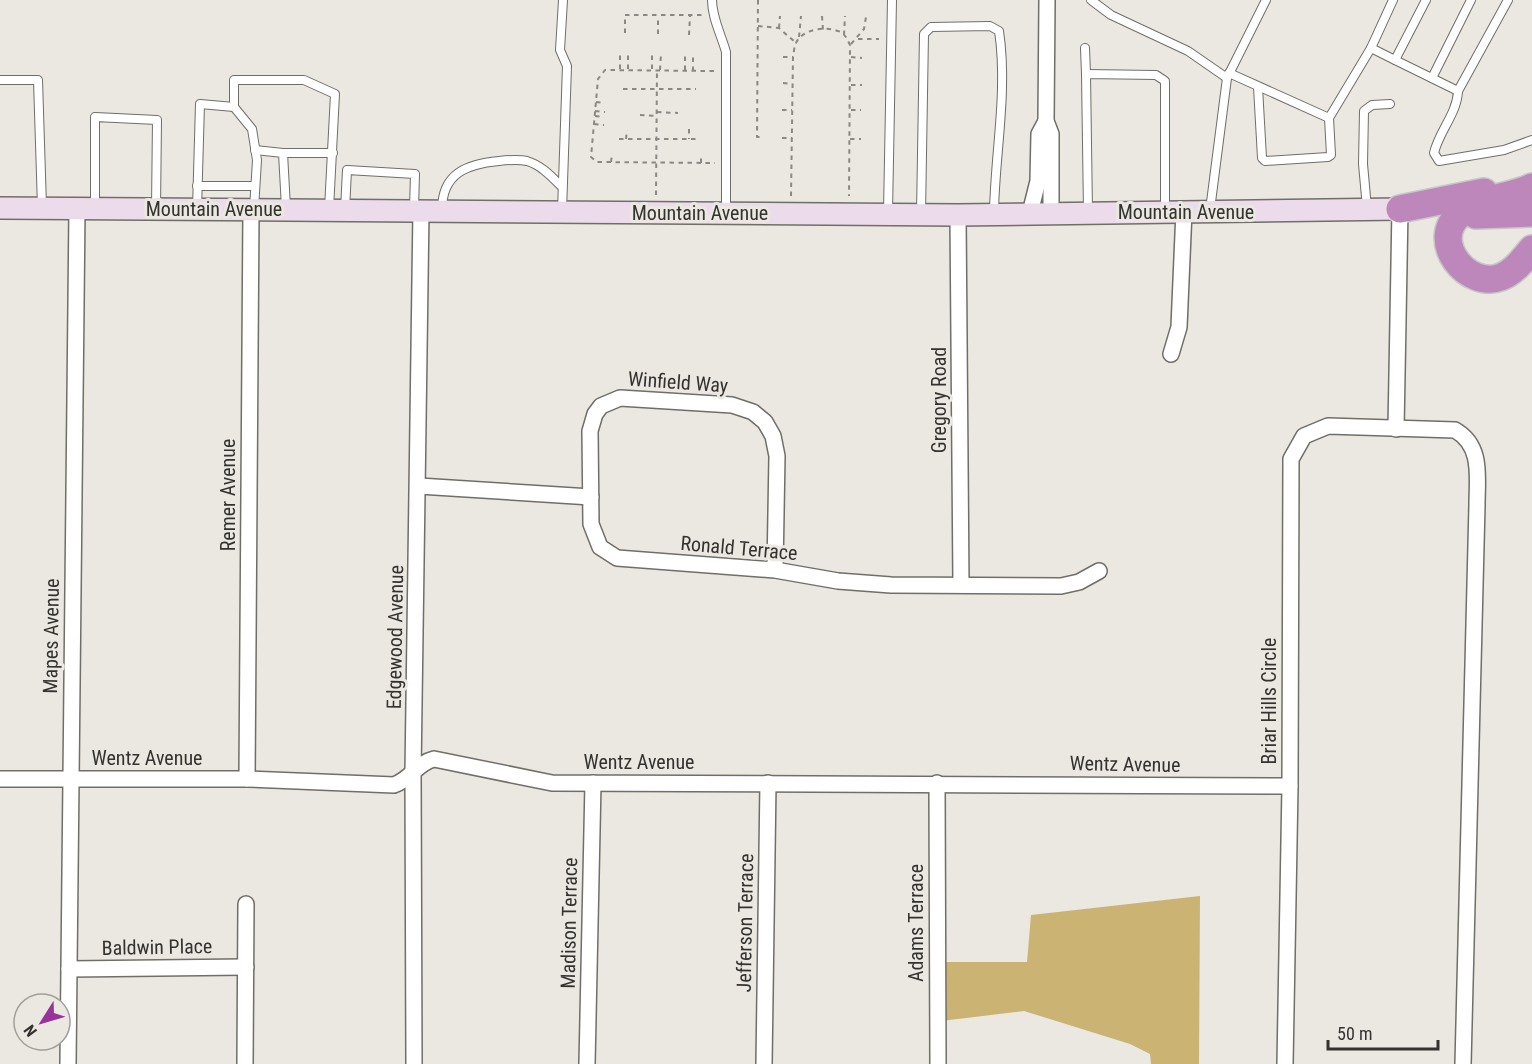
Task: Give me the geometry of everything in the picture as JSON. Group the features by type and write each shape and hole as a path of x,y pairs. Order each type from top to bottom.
{"highway":[{"path":"1401,210 1532,182"},
{"path":"1532,187 1478,204 1458,215 1449,232 1450,250 1460,267 1472,276 1488,279 1501,277 1518,265 1532,249"},
{"path":"1401,210 1458,215 1532,213"}],"street":[{"path":"1041,213 1038,181 1039,134 1046,121 1047,0"},
{"name":"Mountain Avenue","path":"0,208 888,214 1401,210"},
{"name":"Mapes Avenue","path":"68,1064 71,779 86,209"},
{"name":"Remer Avenue","path":"247,779 252,210"},
{"name":"Edgewood Avenue","path":"414,1064 413,773 419,486 417,210"},
{"path":"1396,429 1401,210"},
{"path":"1171,354 1179,327 1175,211"},
{"name":"Gregory Road","path":"958,214 962,585"},
{"name":"Winfield Way","path":"591,498 591,424 601,406 610,400 621,398 739,407 753,412 765,423 776,446 775,570"},
{"name":"Briar Hills Circle","path":"1285,1064 1290,786 1291,459 1300,441 1315,429 1328,426 1455,430 1471,442 1477,462 1463,1064"},
{"path":"419,486 591,498"},
{"name":"Ronald Terrace","path":"591,498 594,536 600,547 616,558 775,570 849,582 1061,586 1079,582 1099,571"},
{"name":"Wentz Avenue","path":"0,778 247,779 394,785 413,773 423,761 434,759 552,783 1290,786"},
{"name":"Madison Terrace","path":"586,1064 593,783"},
{"name":"Jefferson Terrace","path":"764,1064 768,783"},
{"name":"Adams Terrace","path":"937,783 938,1064"},
{"path":"245,1064 246,904"},
{"name":"Baldwin Place","path":"69,969 246,967"}],"lane":[{"path":"562,212 561,186 567,66 561,50 564,0"},
{"path":"712,0 712,13 719,27 726,52 726,213"},
{"path":"888,214 892,0"},
{"path":"1091,0 1111,15 1188,51 1228,75 1329,118"},
{"path":"1210,211 1228,75 1266,0"},
{"path":"1258,87 1262,158 1265,161 1328,157 1331,155 1329,118 1371,48 1393,0"},
{"path":"1395,60 1426,0"},
{"path":"1432,78 1471,0"},
{"path":"1508,0 1458,91 1457,104 1434,153 1439,161 1504,150 1532,140"},
{"path":"921,214 924,34 931,27 990,26 999,31 1001,48 994,214"},
{"path":"1085,48 1088,213"},
{"path":"1371,48 1458,91"},
{"path":"1086,74 1156,75 1165,81 1175,211"},
{"path":"0,80 38,80 42,209"},
{"path":"252,210 255,150 252,129 234,106 234,80 304,80 335,94 333,153 337,210"},
{"path":"197,210 200,104 234,106"},
{"path":"1367,210 1363,164 1364,111 1372,105 1390,104"},
{"path":"86,209 95,117 157,120 156,210"},
{"path":"255,150 283,153 333,153"},
{"path":"283,153 286,209"},
{"path":"442,210 442,195 448,184 458,173 473,164 515,159 529,161 561,186"},
{"path":"337,210 347,170 415,174 417,210"},
{"path":"197,186 255,186"}],"path":[{"path":"758,0 760,56 757,137 761,137"},
{"path":"625,33 626,15 690,16 712,13"},
{"path":"658,15 658,34"},
{"path":"779,28 780,15"},
{"path":"689,35 690,16"},
{"path":"800,37 801,16"},
{"path":"822,16 823,30"},
{"path":"844,34 845,16"},
{"path":"850,45 864,28 866,17"},
{"path":"758,26 779,28 796,43"},
{"path":"791,196 793,57 796,43 809,30 837,30 844,34 850,45 849,196"},
{"path":"857,39 891,39"},
{"path":"620,53 620,69"},
{"path":"628,53 628,69"},
{"path":"652,54 652,69"},
{"path":"656,195 657,89 661,54"},
{"path":"685,55 685,70"},
{"path":"693,56 693,71"},
{"path":"783,57 793,57"},
{"path":"851,57 862,57"},
{"path":"726,72 605,70 599,74 592,143 593,161 726,163"},
{"path":"783,83 792,84"},
{"path":"851,84 862,85"},
{"path":"623,89 696,89"},
{"path":"596,93 603,93"},
{"path":"596,102 605,103"},
{"path":"782,110 792,110"},
{"path":"850,110 861,110"},
{"path":"595,111 604,112"},
{"path":"639,115 678,113"},
{"path":"594,116 604,117"},
{"path":"594,124 604,125"},
{"path":"689,129 689,139"},
{"path":"627,130 627,139"},
{"path":"782,138 792,138"},
{"path":"619,139 696,139"},
{"path":"850,139 861,139"},
{"path":"592,143 599,144"},
{"path":"611,162 612,154"},
{"path":"700,163 701,155"}],"shaded area":[{"path":"1200,896 1199,1064 1151,1064 1150,1054 1130,1044 1024,1011 933,1022 932,962 1027,962 1031,915"}]}
